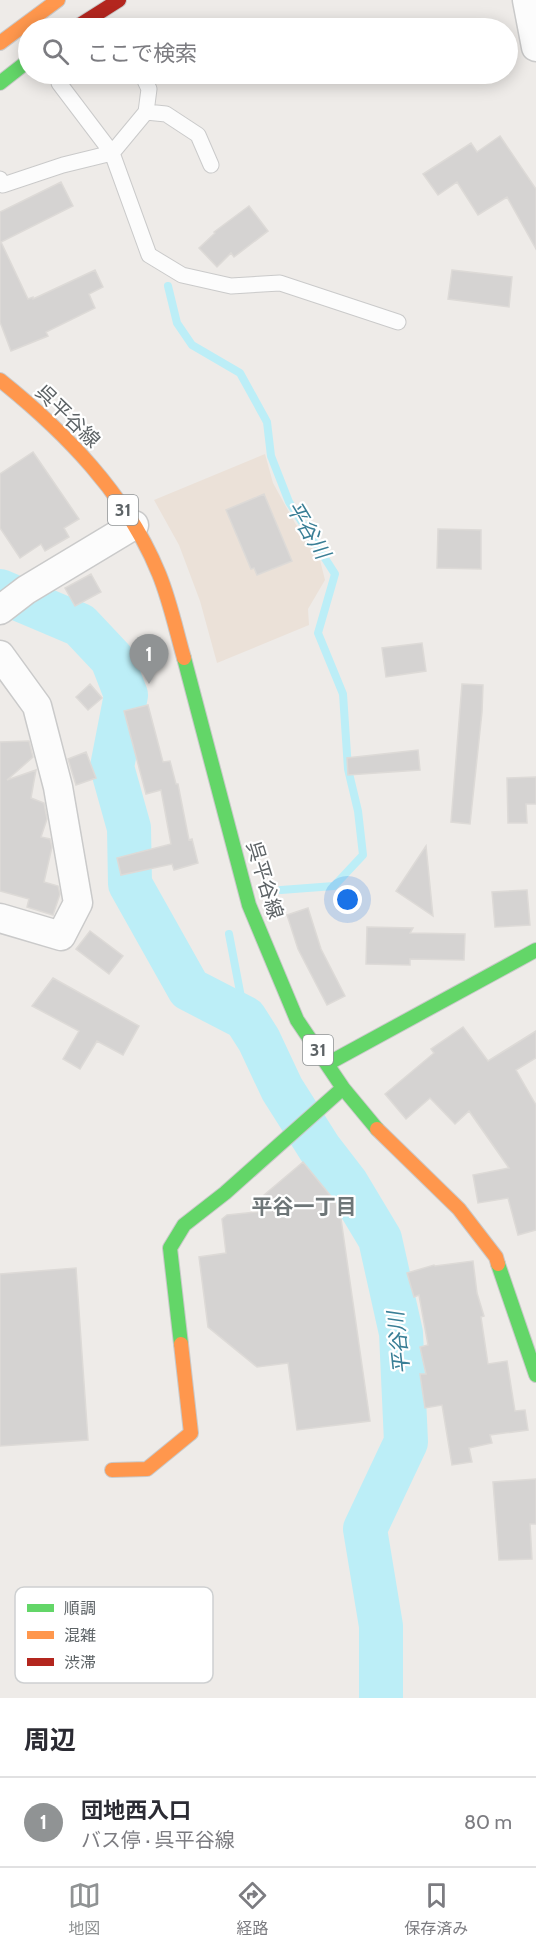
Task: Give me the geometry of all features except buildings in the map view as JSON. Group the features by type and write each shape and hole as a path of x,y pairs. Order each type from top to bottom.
{"main road":[{"path":"31,15 58,0"},
{"path":"91,18 119,0"},
{"path":"0,43 18,27"},
{"path":"0,83 18,69"},
{"name":"呉平谷線","path":"0,380 36,409 93,467 134,525 163,585 190,676 249,905 297,1020 343,1088 372,1125 459,1209 496,1257 536,1375"},
{"path":"327,1064 536,950"},
{"path":"112,1470 147,1469 190,1433 170,1248 184,1225 225,1193 343,1088"}],"street":[{"path":"527,0 536,46"},
{"path":"10,602 134,525"},
{"path":"0,655 37,706 58,787 78,903 61,936 0,918"}],"lane":[{"path":"60,84 112,153 149,255 182,275 231,285 280,283 398,322"},
{"path":"0,179 3,185 63,165 112,153 146,112 149,88 147,84"},
{"path":"146,112 165,114 198,135 211,165"}],"shaded area":[{"path":"265,454 273,483 295,523 320,560 325,580 308,609 309,625 217,663 200,601 179,545 154,500"}],"waterway":[{"name":"平谷川","path":"168,286 177,323 192,345 240,373 267,422 271,456 289,502 335,574 318,633 343,694 348,769 358,811 363,855 334,886 281,890"},
{"name":"平谷川","path":"0,591 80,625 112,659 126,695 112,767 129,828 130,884 189,989 245,1018 259,1040 282,1089 320,1149 347,1184 380,1239 401,1333 406,1442 365,1529 381,1626 381,1698"},
{"name":"平谷川","path":"229,934 245,1018"}],"traffic: fast":[{"path":"0,83 18,69"},
{"path":"184,658 249,905 297,1020 343,1088 377,1129"},
{"path":"327,1064 536,950"},
{"path":"181,1344 170,1248 184,1225 225,1193 343,1088"},
{"path":"498,1264 536,1375"}],"traffic: slow":[{"path":"34,18 58,0"},
{"path":"0,43 18,30"},
{"path":"0,380 70,443 92,467 130,518 159,574 184,658"},
{"path":"377,1129 459,1209 496,1257 498,1264"},
{"path":"112,1470 147,1469 191,1433 181,1344"}],"traffic: jam":[{"path":"91,18 119,0"}],"place":[{"name":"団地西入口","path":"149,684"}],"district":[{"name":"平谷一丁目","path":"304,1207"}]}
